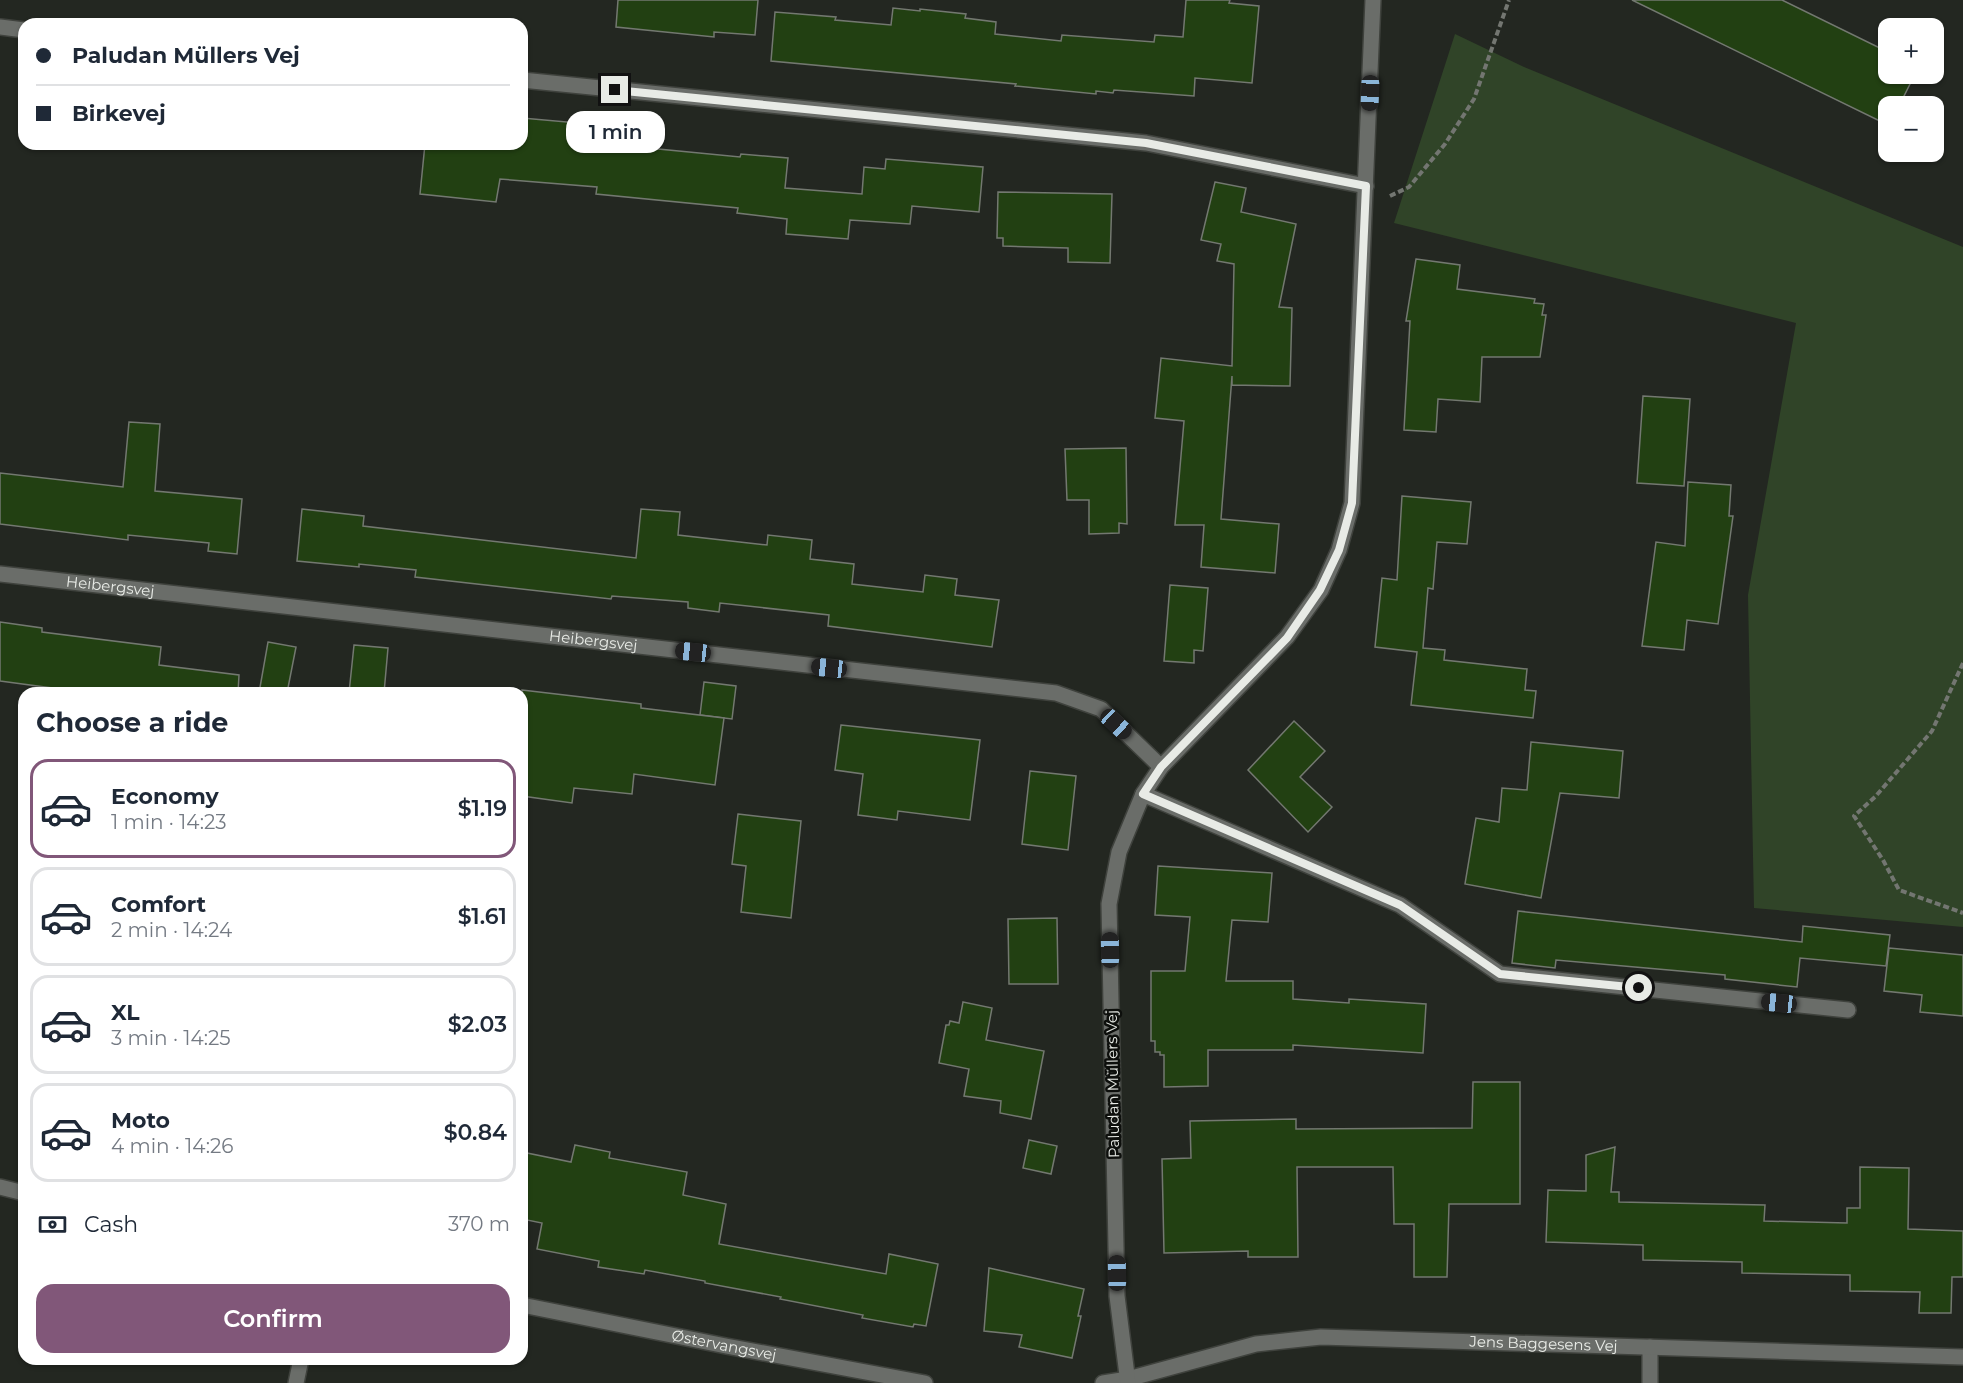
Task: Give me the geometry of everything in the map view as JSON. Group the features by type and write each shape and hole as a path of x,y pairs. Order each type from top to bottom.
{"street":[{"name":"Paludan Müllers Vej","path":"1128,1381 1117,1296 1109,904 1119,852 1143,794 1161,767 1287,638 1320,590 1339,550 1352,503 1373,0"},
{"path":"0,27 18,29"},
{"path":"528,82 1146,143 1366,186"},
{"name":"Heibergsvej","path":"0,573 1056,693 1101,709 1161,767"},
{"path":"1143,794 1400,905 1500,974 1848,1010"},
{"path":"0,1187 18,1191"},
{"name":"Østervangsvej","path":"528,1306 925,1383"},
{"name":"Jens Baggesens Vej","path":"1128,1381 1256,1344 1320,1337 1963,1357"},
{"path":"1650,1347 1650,1383"},
{"path":"296,1383 300,1365"},
{"path":"1103,1383 1128,1381"}],"path":[{"path":"1365,209 1409,187 1445,144 1474,99 1509,0"},
{"path":"1963,663 1932,731 1875,797 1854,816 1883,860 1899,890 1963,913"}],"green space":[{"path":"1455,34 1524,67 1963,247 1963,927 1754,908 1748,595 1796,323 1394,223"}],"building":[{"path":"618,0 758,0 755,35 714,32 714,37 616,27"},
{"path":"1186,0 1230,0 1229,3 1259,6 1252,83 1195,78 1194,96 1114,90 1113,93 1096,91 1096,94 1015,86 1016,84 771,61 775,12 836,17 835,20 891,25 893,8 920,11 920,9 966,14 965,18 996,22 995,34 1061,41 1062,35 1154,42 1155,35 1183,37"},
{"path":"1632,0 1782,0 1878,47 1878,84 1910,84 1904,96 1878,96 1878,120"},
{"path":"528,119 600,125 600,120 640,124 638,147 740,157 741,154 788,158 785,188 862,194 864,167 885,169 886,159 983,167 979,212 912,206 910,224 850,220 848,239 786,234 787,219 737,213 738,208 596,194 597,187 500,179 496,202 420,194 424,150 528,150"},
{"path":"1215,182 1246,188 1241,212 1296,224 1279,307 1292,308 1290,386 1232,385 1232,376 1221,519 1279,524 1275,573 1201,567 1204,525 1175,525 1184,421 1155,418 1161,358 1232,366 1234,264 1217,261 1221,244 1201,240"},
{"path":"998,192 1112,194 1110,263 1068,262 1068,248 1003,246 1003,238 997,238"},
{"path":"1416,259 1460,265 1457,289 1535,299 1534,303 1544,304 1542,315 1546,315 1540,357 1482,357 1480,402 1438,399 1436,432 1404,430 1410,321 1406,321"},
{"path":"1643,396 1690,399 1684,486 1637,483"},
{"path":"129,422 160,424 155,491 242,499 237,554 208,551 209,543 128,535 128,540 0,524 0,473 123,487"},
{"path":"1126,448 1127,524 1119,523 1119,533 1089,534 1089,500 1067,500 1065,449"},
{"path":"1688,482 1731,485 1729,516 1733,516 1718,624 1687,620 1684,650 1642,646 1656,542 1685,546"},
{"path":"1402,496 1471,502 1467,544 1437,542 1433,589 1428,588 1423,648 1445,650 1444,660 1527,669 1525,690 1536,691 1533,718 1411,705 1417,652 1375,647 1382,578 1397,580"},
{"path":"302,509 364,516 363,526 636,558 641,509 680,512 678,535 767,545 768,535 812,540 810,559 854,564 852,584 923,592 925,575 957,579 955,595 999,600 992,647 828,626 829,615 720,603 719,612 688,608 688,602 612,596 611,599 415,577 416,570 297,561"},
{"path":"1170,585 1208,588 1203,651 1194,650 1194,663 1164,661"},
{"path":"0,622 42,628 42,632 161,647 159,665 239,675 238,687 45,687 0,681"},
{"path":"268,642 296,647 288,687 260,687"},
{"path":"354,645 388,648 385,687 350,687"},
{"path":"704,682 736,686 732,719 700,715"},
{"path":"528,691 641,704 641,708 724,718 715,785 634,774 632,794 574,788 572,803 528,797"},
{"path":"1294,721 1325,751 1300,777 1332,807 1308,832 1248,770"},
{"path":"841,725 980,740 970,820 898,811 897,820 858,815 863,774 835,770"},
{"path":"1531,742 1623,751 1619,798 1560,793 1541,898 1465,884 1476,818 1499,822 1502,788 1527,790"},
{"path":"1030,771 1076,776 1068,850 1022,844"},
{"path":"738,814 801,821 791,918 741,912 746,866 732,864"},
{"path":"1158,866 1272,873 1268,922 1232,920 1226,981 1293,981 1293,999 1349,1003 1349,999 1426,1004 1423,1053 1293,1045 1293,1050 1208,1050 1208,1086 1164,1087 1164,1055 1155,1052 1155,1041 1151,1041 1151,971 1185,971 1190,917 1155,915"},
{"path":"1518,911 1802,942 1803,926 1890,935 1886,966 1800,958 1797,987 1725,979 1725,975 1556,960 1555,968 1512,963"},
{"path":"1057,918 1058,984 1009,984 1008,919"},
{"path":"1889,948 1963,955 1963,1016 1920,1012 1922,995 1884,991"},
{"path":"963,1002 992,1008 986,1040 1044,1051 1031,1119 1000,1113 1001,1101 964,1096 969,1069 939,1063 946,1025 949,1025 950,1021 959,1023"},
{"path":"1473,1082 1520,1082 1520,1204 1449,1204 1447,1277 1414,1277 1414,1224 1394,1224 1393,1167 1297,1167 1298,1257 1248,1257 1248,1251 1164,1253 1162,1159 1191,1158 1190,1121 1296,1119 1296,1129 1472,1128"},
{"path":"1029,1140 1057,1146 1051,1174 1023,1168"},
{"path":"575,1145 610,1152 609,1158 687,1172 683,1195 726,1204 719,1244 886,1274 889,1254 938,1264 926,1326 914,1324 913,1327 862,1318 863,1315 645,1270 644,1274 598,1267 599,1261 537,1249 542,1223 528,1220 528,1153 571,1162"},
{"path":"1615,1147 1611,1192 1619,1192 1619,1202 1765,1205 1764,1221 1847,1223 1847,1208 1860,1208 1860,1167 1909,1168 1908,1229 1963,1231 1963,1277 1952,1277 1951,1313 1919,1313 1920,1292 1850,1291 1850,1275 1742,1273 1742,1262 1643,1260 1643,1245 1546,1242 1548,1190 1586,1191 1586,1155"},
{"path":"989,1268 1084,1289 1072,1358 1019,1347 1022,1335 984,1331"}],"route":[{"path":"615,90 1146,143 1366,186 1352,503 1339,550 1320,590 1287,638 1161,767 1143,794 1400,905 1500,974 1639,988"}]}
